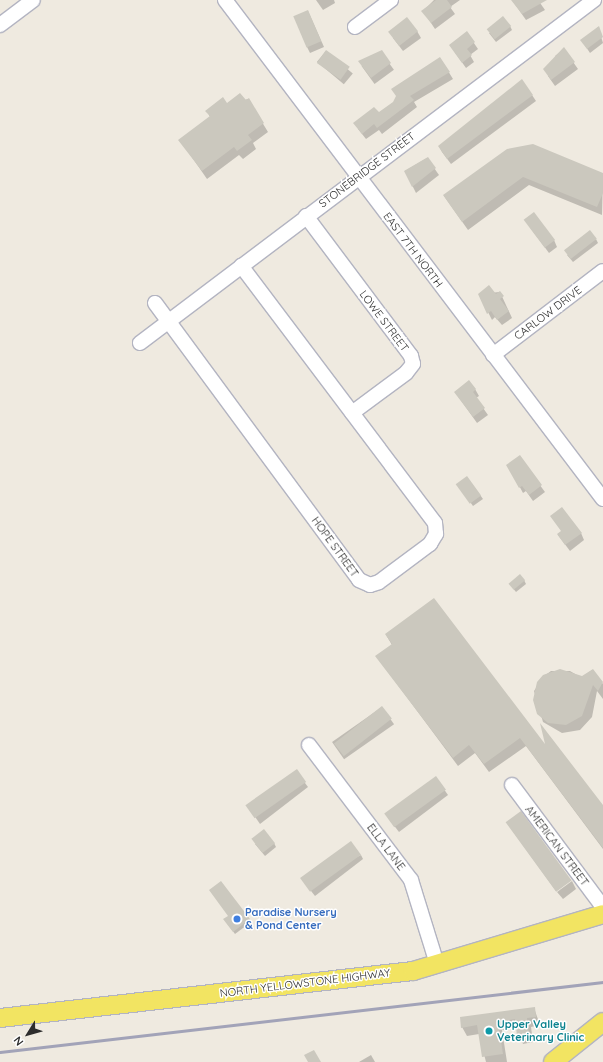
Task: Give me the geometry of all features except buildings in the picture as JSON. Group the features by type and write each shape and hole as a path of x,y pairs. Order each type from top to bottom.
{"main road":[{"name":"NORTH YELLOWSTONE HIGHWAY","path":"0,1018 412,971 603,914"},
{"path":"553,1062 603,1022"}],"street":[{"path":"0,25 33,0"},
{"name":"EAST 7TH NORTH","path":"225,0 357,177 603,499"},
{"path":"355,28 391,0"},
{"name":"STONEBRIDGE STREET","path":"140,343 357,177 576,5 594,0"},
{"name":"LOWE STREET","path":"306,216 411,356 413,364 406,373 352,413"},
{"name":"HOPE STREET","path":"155,303 359,580 370,585 379,582 430,544 436,534 435,523 241,266"},
{"name":"CARLOW DRIVE","path":"493,355 603,271"},
{"name":"ELLA LANE","path":"309,744 411,880 437,964"},
{"name":"AMERICAN STREET","path":"512,784 603,906"}],"railway":[{"path":"0,1052 603,982"}],"place":[{"name":"Paradise Nursery & Pond Center","path":"237,919"},
{"name":"Upper Valley Veterinary Clinic","path":"489,1031"}]}
